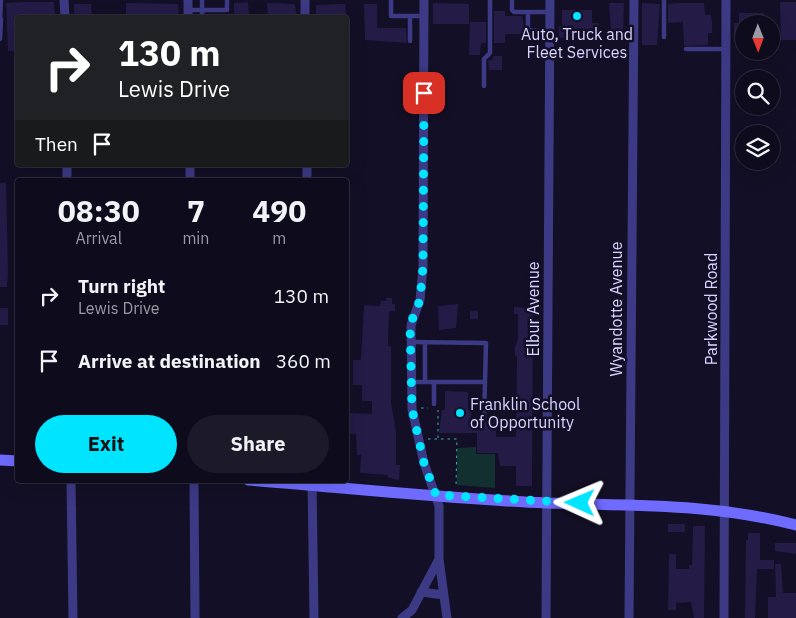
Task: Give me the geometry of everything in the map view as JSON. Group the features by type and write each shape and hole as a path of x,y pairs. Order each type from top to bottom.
{"street":[{"path":"64,0 65,15"},
{"path":"188,0 188,14"},
{"path":"305,0 305,15"},
{"path":"424,0 423,267 420,300 410,325 412,409 424,463 436,495 440,517 439,559 447,618"},
{"name":"Elbur Avenue","path":"546,618 550,0"},
{"name":"Wyandotte Avenue","path":"629,618 634,0"},
{"name":"Parkwood Road","path":"724,618 726,0"},
{"path":"0,460 15,461"},
{"path":"71,483 73,618"},
{"path":"194,483 195,618"},
{"path":"312,483 314,618"},
{"path":"322,483 436,495 547,503 630,504 725,511 796,525"},
{"path":"402,618 412,610 439,559"},
{"path":"422,592 444,595"}],"lane":[{"path":"0,39 2,0"},
{"path":"202,0 202,15"},
{"path":"188,14 202,10 227,10 227,0"},
{"path":"391,0 391,16 424,16"},
{"path":"484,86 484,58 490,54 490,0"},
{"path":"512,0 512,10 514,12 550,12"},
{"path":"664,0 664,38"},
{"path":"528,12 528,30 550,32"},
{"path":"410,16 410,41"},
{"path":"686,49 726,49"},
{"path":"411,342 486,344 484,418"},
{"path":"425,342 425,382"},
{"path":"412,382 485,382"},
{"path":"434,382 434,404"}],"path":[{"path":"421,408 430,408"},
{"path":"438,408 438,439"},
{"path":"426,439 457,439 456,487"}],"green space":[{"path":"476,447 476,454 495,454 495,488 457,485 457,448"}],"building":[{"path":"54,2 55,15 15,15 15,51 8,51 6,3"},
{"path":"248,2 249,15 234,15 234,3"},
{"path":"780,2 796,2 796,40 781,40"},
{"path":"126,3 178,4 179,15 126,15"},
{"path":"267,3 295,4 297,15 268,15"},
{"path":"433,3 469,4 469,24 433,24"},
{"path":"609,3 624,3 623,33 611,33"},
{"path":"642,3 660,4 657,45 642,45"},
{"path":"704,3 705,15 711,15 712,23 712,33 708,33 708,45 684,46 683,22 668,23 668,4"},
{"path":"74,4 91,4 92,15 74,15"},
{"path":"345,4 346,15 316,15 316,5"},
{"path":"364,4 377,4 377,28 406,28 407,43 365,40"},
{"path":"562,10 592,10 592,23 599,23 599,35 559,38 559,26 562,26"},
{"path":"494,11 505,11 505,16 522,16 526,34 505,34 505,43 494,43"},
{"path":"739,13 764,13 764,15 739,15"},
{"path":"470,22 486,22 486,43 481,43 480,55 469,55"},
{"path":"735,23 735,39 734,39"},
{"path":"493,56 502,56 502,70 489,70 488,61 493,59"},
{"path":"0,183 6,183 7,287 0,287"},
{"path":"386,298 392,298 392,304 395,304 395,311 389,311 388,346 391,346 391,402 396,432 396,465 400,465 399,480 387,477 388,475 360,473 361,455 357,455 356,434 349,434 349,413 372,414 372,401 362,401 362,385 353,385 353,360 361,360 364,305 380,306 381,301 386,301"},
{"path":"458,304 456,328 439,330 438,306"},
{"path":"514,307 533,308 532,486 516,486 516,466 500,466 498,453 477,453 477,433 439,433 442,410 445,410 445,391 468,392 468,410 471,410 471,422 496,422 496,437 516,437 517,356 515,356 515,347 518,339 518,314 514,314"},
{"path":"0,308 8,308 8,325 0,325"},
{"path":"470,311 478,311 478,319 470,319"},
{"path":"668,524 685,524 685,532 668,532"},
{"path":"693,526 705,526 704,618 694,618 691,602 676,603 676,610 668,610 669,554 676,554 676,569 689,569 689,565 692,565"},
{"path":"748,533 760,533 760,560 774,560 774,569 757,569 755,618 745,618 746,540 748,540"},
{"path":"775,543 796,543 796,554 775,551"},
{"path":"775,564 781,564 783,593 796,593 796,618 768,618 768,597 776,597"}],"place":[{"name":"Auto, Truck and Fleet Services","path":"577,16"},
{"name":"Franklin School of Opportunity","path":"460,413"}],"route":[{"path":"424,93 423,267 420,300 410,325 412,409 424,463 436,495 547,503 580,503"}]}
